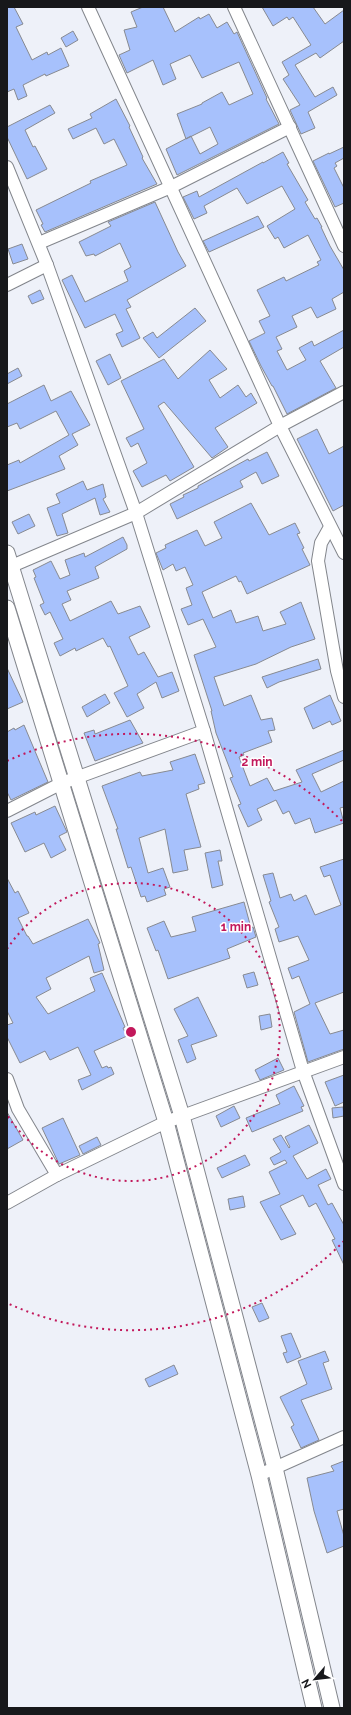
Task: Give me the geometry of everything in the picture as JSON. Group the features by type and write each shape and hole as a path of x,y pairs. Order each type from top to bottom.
{"street":[{"path":"88,7 280,426 344,553"},
{"path":"234,7 344,246"},
{"path":"38,243 171,187 290,128"},
{"path":"7,167 38,243 136,513 204,731 303,1071 344,1184"},
{"path":"7,286 46,265"},
{"path":"332,1708 275,1468 182,1116 78,777 8,562 136,513 280,426 344,392"},
{"path":"330,527 321,543 318,561 337,671 344,697"},
{"path":"7,608 166,1122 259,1475 314,1708"},
{"path":"7,811 62,783 204,731"},
{"path":"7,1202 57,1175 166,1122 344,1057"},
{"path":"7,1079 18,1109 57,1175"},
{"path":"259,1475 344,1437"}],"building":[{"path":"7,7 14,7 23,24 16,27 32,60 47,52 48,55 61,48 69,66 46,76 45,74 23,85 27,96 18,100 14,89 7,92"},
{"path":"143,7 163,7 175,32 199,17 200,19 209,14 217,28 227,22 234,34 237,32 267,98 266,99 279,124 177,175 166,149 186,139 177,114 202,104 222,92 229,105 253,94 239,62 202,78 190,55 170,64 176,79 163,85 153,60 127,73 119,55 130,50 124,30 137,27 131,12","holes":["210,127 218,144 200,154 191,136"]},
{"path":"262,7 313,7 325,24 344,10 344,41 320,58 316,53 295,65 315,97 333,87 337,95 308,112 315,128 301,134 290,110 300,105 283,79 289,75 282,62 311,45 293,17 289,20 287,17 273,26"},
{"path":"73,31 78,40 66,47 61,38"},
{"path":"116,99 130,126 129,127 143,157 142,158 157,184 45,232 36,210 91,183 90,181 127,165 114,139 104,144 96,128 73,139 68,129 92,118 90,114"},
{"path":"50,105 55,113 25,130 33,147 35,146 47,169 27,179 7,137 7,127"},
{"path":"344,147 344,158 335,163 337,166 334,168 344,188 344,203 335,207 313,161"},
{"path":"283,152 289,163 287,164 308,200 305,202 315,219 317,218 330,246 344,270 344,292 332,299 336,309 317,318 311,307 292,316 297,327 276,337 282,349 277,351 287,370 306,360 299,348 312,341 314,346 344,330 344,347 320,361 336,388 287,414 249,341 265,333 259,321 270,316 257,290 284,277 286,281 319,265 317,262 321,260 308,235 284,248 278,237 275,239 267,226 295,209 282,186 247,204 237,188 204,206 207,213 194,219 183,197 197,191 199,197"},
{"path":"155,202 186,266 127,300 131,307 126,309 140,338 122,347 116,334 123,331 115,314 85,328 62,280 72,275 85,302 128,281 124,271 131,267 120,243 95,256 94,254 86,256 79,242 111,226 108,222"},
{"path":"258,216 264,227 209,252 203,241"},
{"path":"22,244 28,259 13,264 8,249"},
{"path":"40,290 44,299 32,304 28,296"},
{"path":"195,308 206,321 159,358 143,338 153,332 157,338"},
{"path":"210,350 227,369 209,380 220,398 238,385 246,397 251,393 257,403 215,428 228,447 212,458 164,402 158,406 194,467 170,481 166,475 142,487 133,471 147,463 138,443 131,447 126,438 144,429 121,381 164,359 178,379"},
{"path":"110,354 121,378 108,385 96,361"},
{"path":"18,368 22,376 7,384 7,374"},
{"path":"44,385 51,401 71,391 90,425 72,434 78,445 59,456 65,469 7,491 7,465 19,460 20,463 69,435 56,411 20,429 17,423 7,427 7,404"},
{"path":"317,429 329,454 344,446 344,505 333,511 297,439"},
{"path":"267,452 279,476 262,484 256,472 240,481 243,487 177,519 170,504 184,497 183,495 198,488 198,486 248,459 249,461"},
{"path":"83,481 87,490 103,484 106,497 103,499 110,512 100,515 95,498 62,514 68,533 57,536 47,508 60,503 56,494"},
{"path":"251,503 269,535 295,523 300,533 297,534 304,548 302,549 310,565 247,594 241,581 239,582 236,576 202,592 213,618 231,610 236,623 258,616 263,631 286,624 280,612 301,602 315,639 291,647 256,664 214,677 224,706 251,695 261,720 272,718 275,730 268,731 272,742 243,753 244,755 239,757 250,786 267,778 274,791 302,782 296,770 344,750 344,760 312,774 321,792 344,781 344,807 340,808 344,823 315,833 310,818 295,824 289,811 283,814 276,800 257,809 262,820 248,827 238,805 241,804 230,778 233,777 216,733 212,711 194,655 216,647 203,619 188,625 181,609 192,605 186,588 193,585 185,567 176,571 173,564 163,570 156,553 166,548 165,545 197,530 205,546 222,538 214,522"},
{"path":"29,514 35,526 18,534 12,522"},
{"path":"123,537 127,545 127,549 95,567 99,578 67,591 71,600 62,604 70,621 111,601 118,614 140,606 150,627 129,637 138,655 144,652 158,677 172,672 179,691 162,698 156,682 137,694 144,708 127,717 114,693 128,686 110,646 108,647 103,638 76,651 75,648 60,656 54,643 63,639 50,612 45,615 40,605 44,603 34,578 36,577 33,570 51,561 60,579 70,575 65,560 84,553 85,557"},
{"path":"318,659 321,669 279,682 267,688 262,677"},
{"path":"7,668 23,702 7,709"},
{"path":"105,694 110,703 87,717 82,707"},
{"path":"330,695 341,721 332,725 330,721 313,729 304,708"},
{"path":"130,720 143,743 95,761 84,733 94,730 95,734"},
{"path":"24,725 48,782 11,800 7,792 7,732"},
{"path":"195,754 205,783 198,785 199,789 186,794 201,847 184,850 188,870 173,873 165,829 139,838 148,873 163,868 170,887 164,889 166,895 147,902 145,896 141,897 131,867 128,868 116,829 118,829 102,786 140,772 142,776 173,770 170,762"},
{"path":"55,806 67,832 59,836 66,850 51,858 44,843 25,852 11,823 35,812 36,815"},
{"path":"220,850 222,861 218,861 223,885 212,888 205,853"},
{"path":"344,859 344,992 315,1003 330,1034 344,1030 344,1049 308,1062 294,1012 310,1004 299,976 292,979 288,968 309,960 298,936 279,942 275,929 279,927 269,902 271,901 263,875 273,873 280,898 291,894 294,901 306,895 315,915 341,905 330,875 324,877 320,867"},
{"path":"7,878 15,893 18,891 29,913 18,918 33,944 88,919 100,943 98,944 104,970 94,973 89,956 46,978 51,989 36,997 48,1014 95,991 90,978 102,973 125,1027 123,1028 127,1036 94,1051 102,1068 107,1066 108,1068 111,1067 114,1074 82,1090 78,1080 91,1075 78,1047 50,1060 45,1051 20,1063 7,1037 7,1025 13,1023 7,1011"},
{"path":"244,902 251,928 253,927 256,937 227,949 230,958 168,979 158,950 156,951 147,928 164,921 171,937 196,931 192,917"},
{"path":"254,972 258,985 247,988 243,975"},
{"path":"198,997 217,1036 191,1045 196,1059 187,1063 178,1040 188,1036 174,1009"},
{"path":"270,1014 272,1027 261,1030 259,1016"},
{"path":"278,1058 284,1070 260,1080 255,1070"},
{"path":"344,1075 344,1102 335,1106 325,1082"},
{"path":"294,1086 304,1106 301,1107 303,1111 252,1132 246,1118 280,1104 276,1095"},
{"path":"234,1106 240,1118 221,1127 216,1116"},
{"path":"343,1107 344,1116 333,1118 332,1108"},
{"path":"7,1112 23,1140 7,1149"},
{"path":"63,1118 80,1155 59,1164 42,1128"},
{"path":"309,1125 318,1143 293,1156 307,1179 326,1169 331,1179 318,1185 328,1205 332,1203 344,1225 344,1265 332,1240 335,1239 316,1203 309,1207 303,1195 280,1206 296,1234 281,1240 260,1202 280,1194 269,1172 287,1163 285,1160 274,1165 270,1158 281,1152 273,1139 281,1135 289,1148 290,1147 285,1137"},
{"path":"97,1137 101,1145 83,1154 79,1146"},
{"path":"245,1155 250,1165 222,1178 217,1168"},
{"path":"243,1196 245,1207 230,1210 228,1199"},
{"path":"262,1303 269,1318 259,1322 252,1307"},
{"path":"291,1333 301,1357 287,1363 283,1353 287,1352 281,1336"},
{"path":"325,1351 329,1361 323,1363 332,1389 301,1400 319,1440 301,1448 291,1427 294,1425 280,1397 307,1384 298,1361"},
{"path":"174,1365 178,1374 149,1387 145,1379"},
{"path":"344,1461 344,1509 337,1511 344,1536 344,1546 327,1553 314,1511 307,1478 334,1471 331,1466"}]}
